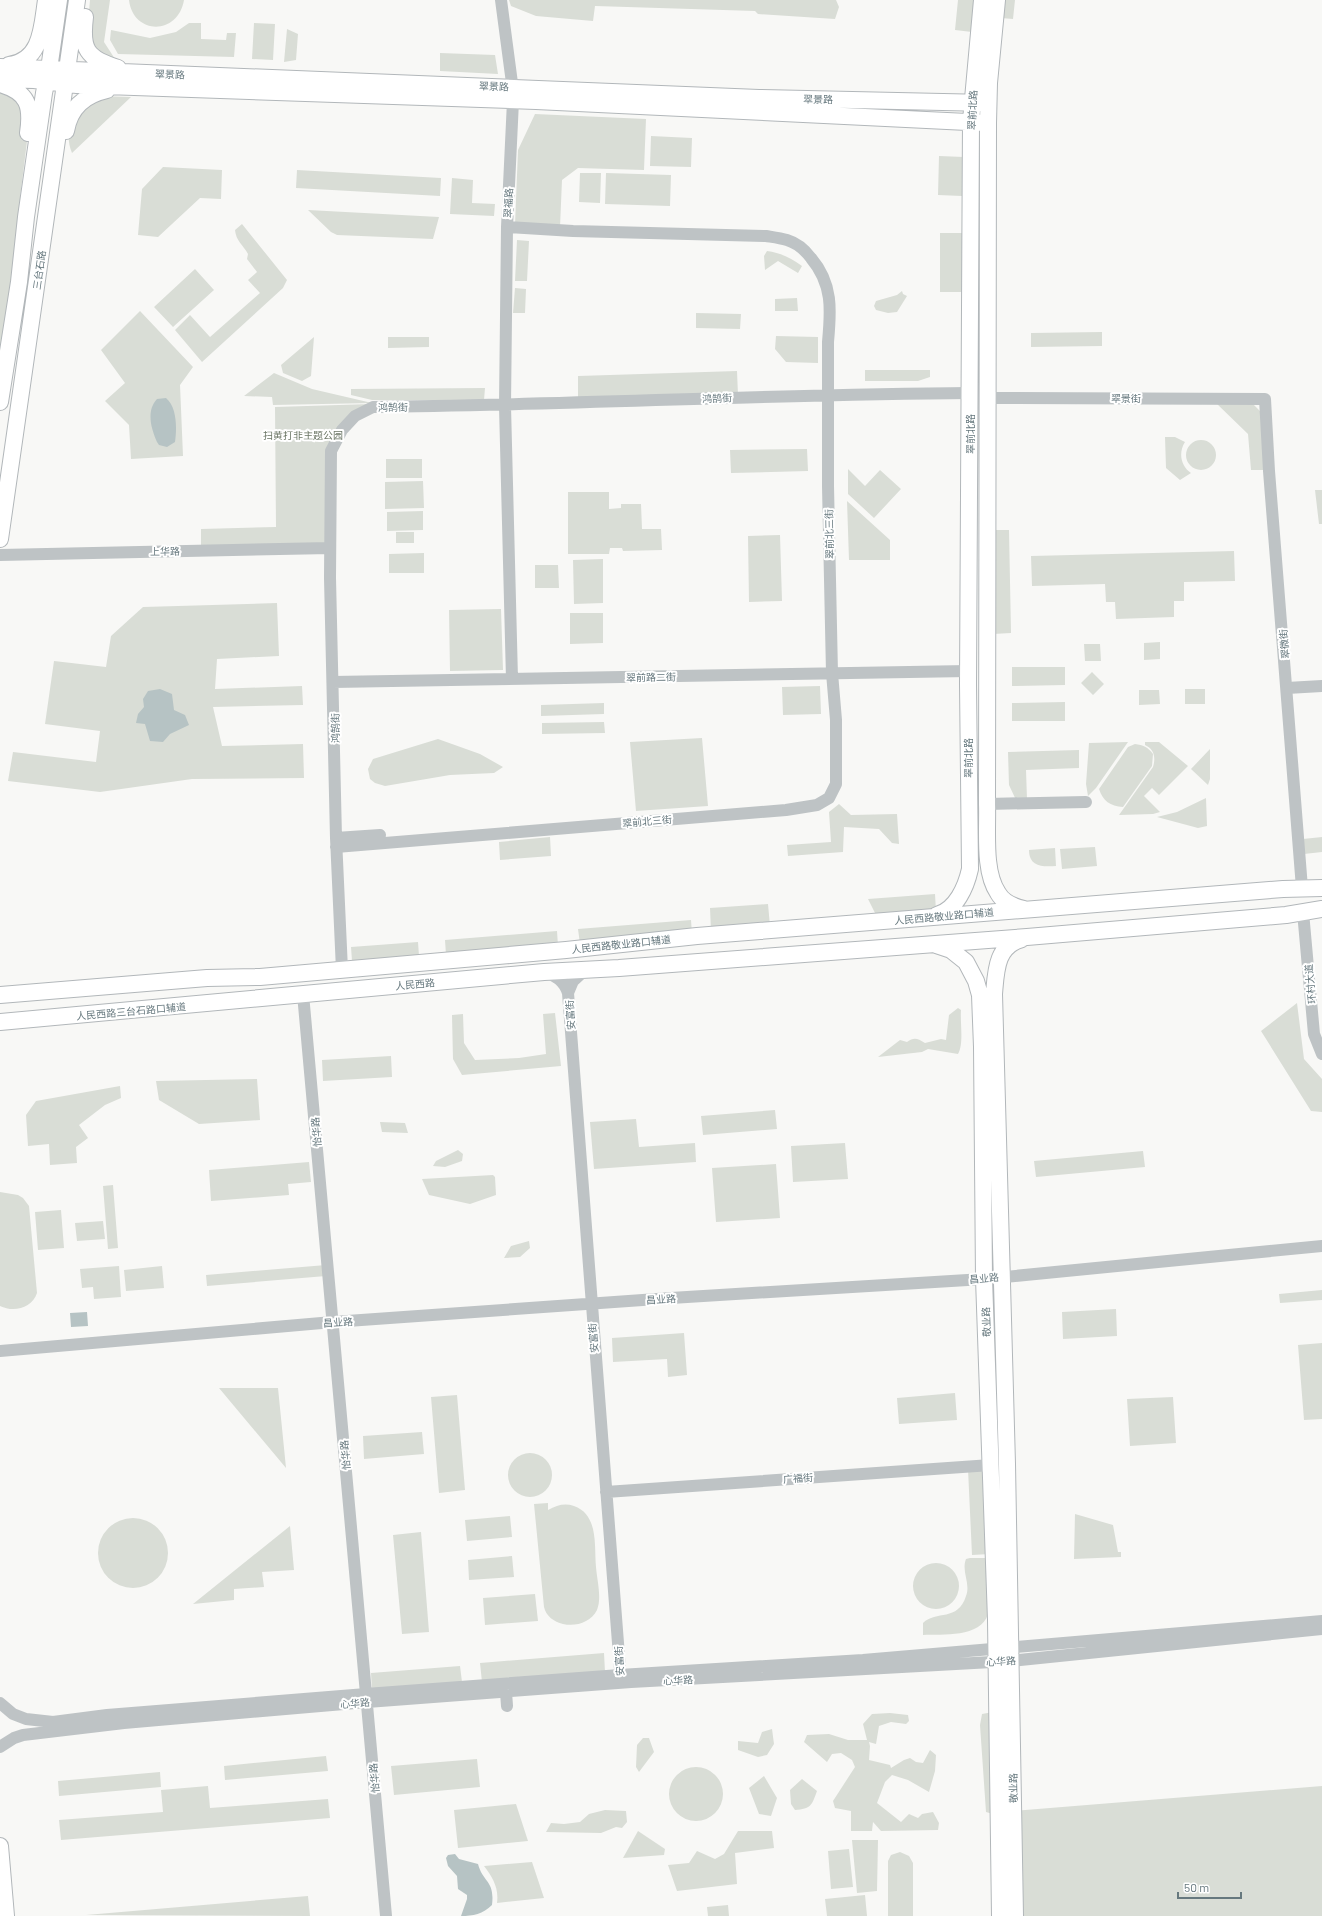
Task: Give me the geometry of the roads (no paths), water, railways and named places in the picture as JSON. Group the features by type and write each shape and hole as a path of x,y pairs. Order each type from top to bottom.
{"main road":[{"path":"0,66 20,64 32,53 40,38 46,0"},
{"name":"三台石路","path":"0,402 16,308 47,76 59,0"},
{"name":"三台石路","path":"0,539 77,0"},
{"path":"87,0 83,36 88,52 103,64 128,80"},
{"name":"翠前北路","path":"928,918 945,912 952,906 964,888 970,869 968,804 968,671 971,121 982,0"},
{"name":"翠前北路","path":"997,0 988,103 986,804 989,868 995,888 1002,899 1017,907 1028,910"},
{"name":"翠景路","path":"0,66 47,76 128,80 513,94 988,103"},
{"name":"翠景路","path":"0,79 34,80 47,76"},
{"path":"39,268 54,217 67,124 72,112 81,101 93,93 128,80"},
{"path":"0,84 21,94 30,111 20,198 24,242"},
{"name":"翠景路","path":"513,94 988,123"},
{"name":"人民西路敬业路口辅道","path":"566,950 690,937 1302,888 1322,888"},
{"name":"人民西路敬业路口辅道","path":"568,970 585,970 1027,937 1322,909"},
{"path":"987,995 998,960 1003,951 1015,940 1027,937"},
{"path":"929,944 951,950 966,962 987,995"},
{"name":"人民西路","path":"228,977 260,977 566,950"},
{"name":"人民西路","path":"262,997 568,970"},
{"path":"0,995 228,977 230,1001"},
{"name":"敬业路","path":"987,995 1002,1276 1003,1655 1000,1916"},
{"name":"敬业路","path":"987,995 982,1047 984,1279 991,1465 1003,1655 1015,1916"},
{"name":"人民西路三台石路口辅道","path":"0,1022 262,997"},
{"path":"0,1846 6,1916"}],"street":[{"name":"翠福路","path":"501,0 513,94 507,227 505,406 512,679"},
{"name":"翠前北三街","path":"336,842 766,804 816,797 824,793 829,781 828,690 832,673 828,394 830,296 825,278 804,249 788,240 766,236 573,231 507,227"},
{"name":"鸿鹄街","path":"342,970 336,842 330,548 331,451 342,430 355,416 373,407 505,406 828,394 970,393"},
{"name":"翠景街","path":"987,398 1265,399"},
{"name":"翠微街","path":"1265,399 1302,888"},
{"name":"上华路","path":"0,555 330,548"},
{"name":"翠前路二街","path":"333,682 968,671"},
{"path":"1287,688 1322,686"},
{"path":"986,804 1086,802"},
{"name":"环村大道","path":"1303,912 1314,1034 1322,1054"},
{"name":"安富街","path":"585,970 573,981 568,993 590,1304 620,1679"},
{"name":"安富街","path":"544,972 554,975 559,979 568,993"},
{"name":"怡华路","path":"304,994 386,1916"},
{"name":"昌业路","path":"0,1351 333,1322 984,1279 1002,1276 1322,1246"},
{"name":"广福街","path":"606,1492 991,1465"},
{"name":"心华路","path":"1003,1655 1322,1621"},
{"name":"心华路","path":"0,1703 13,1714 26,1719 54,1722 107,1715 367,1698 620,1679 863,1665 1322,1629"},
{"name":"心华路","path":"0,1747 14,1738 34,1733 124,1723 367,1698 506,1692 620,1679"},
{"path":"506,1692 508,1706"}],"park label":[{"name":"扫黄打非主题公园","path":"303,435"}]}
